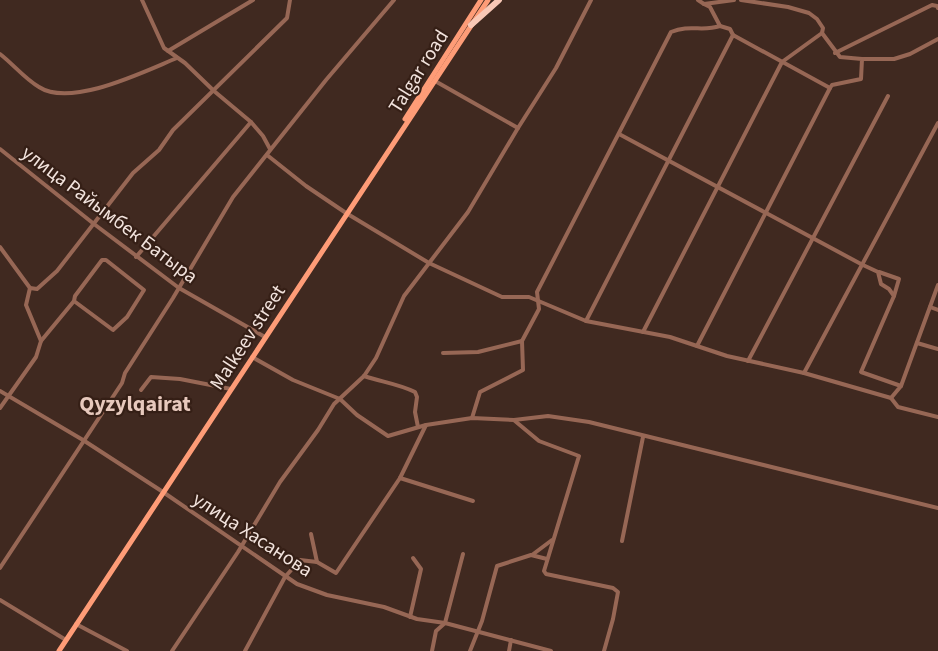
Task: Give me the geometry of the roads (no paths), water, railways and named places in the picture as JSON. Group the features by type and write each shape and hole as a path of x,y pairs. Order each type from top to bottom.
{"highway":[{"path":"471,25 499,0"}],"main road":[{"name":"Talgar road","path":"382,160 421,93 481,0"},
{"name":"Talgar road","path":"382,160 488,0"},
{"name":"Malkeev street","path":"59,651 382,160"}],"street":[{"path":"142,0 164,48 251,122 264,136 270,149"},
{"path":"168,51 253,0"},
{"path":"0,247 30,288 37,289 57,271 133,174 159,150 173,130 287,18 290,0"},
{"path":"0,568 122,383 125,373 233,197 394,0"},
{"path":"172,651 241,547 280,482 334,404 364,376 376,358 404,296 468,212 556,68 591,0"},
{"path":"698,0 710,7 720,26"},
{"path":"705,4 734,0"},
{"path":"741,0 809,14 817,19 823,28 822,33 840,57 894,59 938,40"},
{"path":"835,53 932,5 938,8"},
{"path":"529,297 537,292 670,32 682,27 714,28 720,26 730,29 733,35 830,88"},
{"path":"642,332 782,62 822,33"},
{"path":"586,321 733,35"},
{"path":"0,54 39,88 54,94 68,95 109,85 178,58"},
{"path":"697,346 830,88 832,85 861,79 862,59"},
{"path":"435,81 518,128"},
{"path":"748,361 888,96"},
{"path":"136,257 251,122"},
{"path":"804,373 938,123"},
{"path":"618,134 862,265 899,279 894,296 861,372 902,386"},
{"name":"улица Райымбек Батыра","path":"0,149 136,257 179,288 265,337"},
{"path":"267,155 306,186 346,213 429,263 502,297 529,297 586,321 670,337 748,361 804,373 891,398 898,407 938,417"},
{"path":"0,408 36,357 41,340 74,301 75,296 102,260 106,260 144,290 128,317 113,330 74,301"},
{"path":"878,272 881,284 894,296"},
{"path":"891,398 902,386 938,285"},
{"path":"30,288 26,305 41,340"},
{"path":"472,418 480,392 523,370 522,341 539,309 537,292"},
{"path":"539,309 548,305"},
{"path":"930,307 938,310"},
{"path":"443,353 478,352 522,341"},
{"path":"917,343 938,349"},
{"path":"252,357 293,380 340,399 357,415 388,436 426,424 472,418 514,420 548,416 589,422 938,508"},
{"path":"364,376 400,385 415,392 418,427"},
{"path":"141,390 151,377 180,379 231,389"},
{"name":"улица Хасанова","path":"0,391 83,440 297,584 327,595 384,607 417,619 445,623 551,651"},
{"path":"514,420 539,441 579,456 544,571 546,574 613,588 618,592 604,651"},
{"path":"245,651 285,577 300,560 317,562 336,573 400,478 426,424"},
{"path":"622,541 643,437"},
{"path":"400,478 473,501"},
{"path":"311,534 317,562"},
{"path":"470,651 497,566 531,555 552,540"},
{"path":"432,651 436,631 445,623 463,554"},
{"path":"531,555 547,558"},
{"path":"410,616 421,569 414,558"},
{"path":"0,600 66,640"},
{"path":"76,624 127,651"},
{"path":"509,651 511,640"}],"district":[{"name":"Qyzylqairat","path":"135,403"}]}
